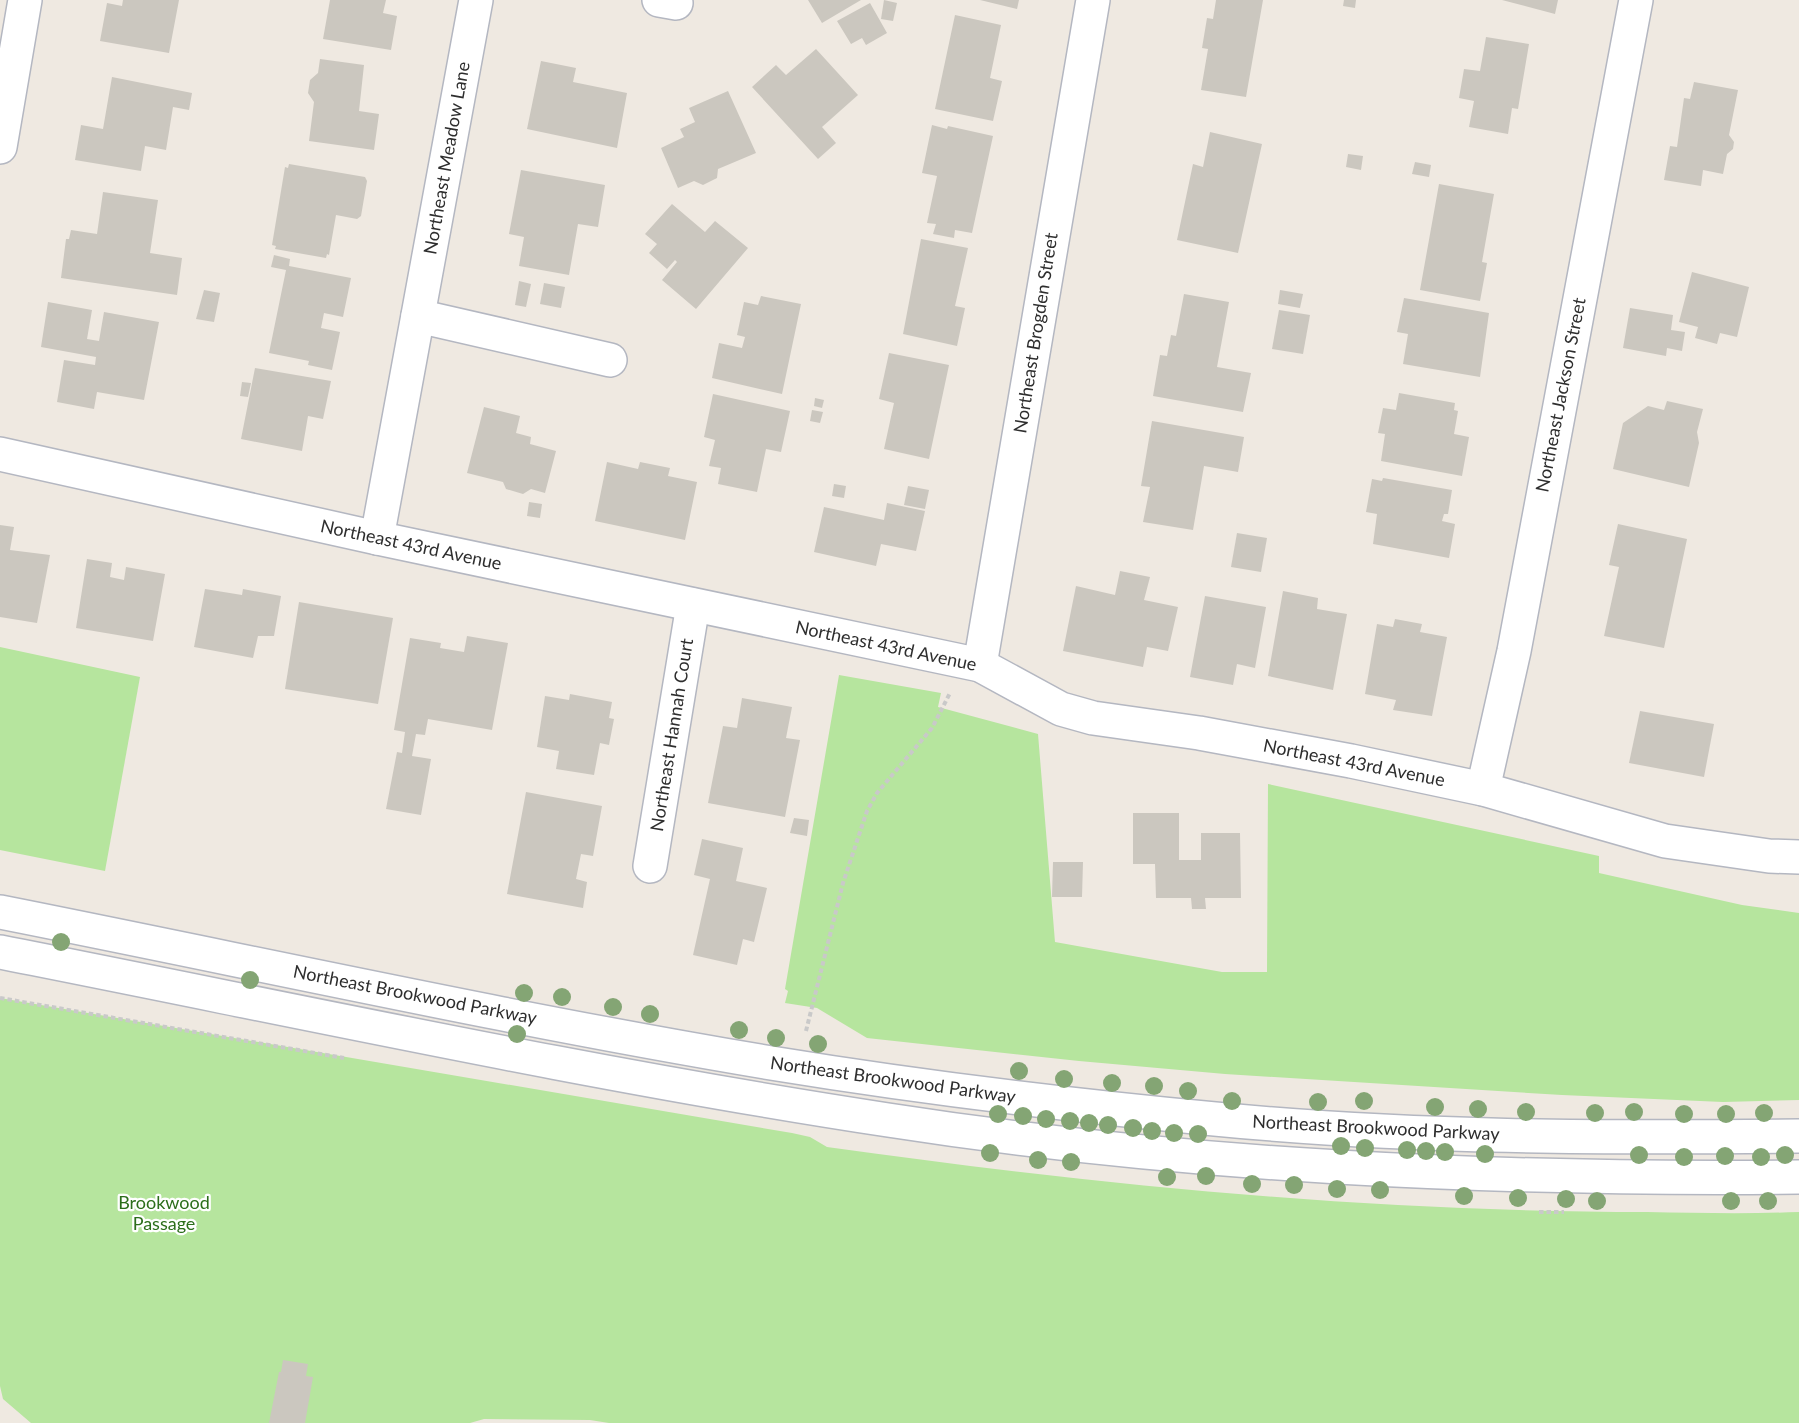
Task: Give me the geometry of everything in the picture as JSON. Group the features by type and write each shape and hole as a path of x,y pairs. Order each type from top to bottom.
{"street":[{"path":"0,147 25,0"},
{"name":"Northeast Meadow Lane","path":"377,538 476,0"},
{"name":"Northeast Brogden Street","path":"980,665 1093,0"},
{"name":"Northeast Jackson Street","path":"1483,789 1514,651 1636,0"},
{"path":"418,316 610,360"},
{"name":"Northeast 43rd Avenue","path":"0,454 377,538 980,665 1061,709 1093,718 1316,754 1483,789 1665,841 1769,856 1799,857"},
{"name":"Northeast Hannah Court","path":"650,866 693,605"},
{"name":"Northeast Brookwood Parkway","path":"0,912 642,1040 885,1080 1043,1101 1220,1120 1415,1132 1638,1138 1799,1136"},
{"name":"Northeast Brookwood Parkway","path":"0,952 642,1079 911,1123 1137,1151 1395,1171 1638,1178 1799,1177"}],"path":[{"path":"806,1031 843,883 867,811 877,793 932,728 951,688"}],"green space":[{"path":"0,647 140,677 105,871 0,850"},
{"path":"839,675 941,693 938,707 1038,734 1055,942 1222,972 1267,972 1268,784 1599,856 1599,873 1742,905 1799,913 1799,1100 1723,1102 1562,1095 1225,1074 1079,1061 867,1038 817,1008 785,1003 788,991 785,989"},
{"name":"Brookwood Passage","path":"0,998 792,1133 810,1137 827,1147 929,1161 1133,1184 1338,1201 1544,1211 1799,1212 1799,1423 609,1423 590,1420 484,1419 470,1423 31,1423 3,1399 0,1386"}],"building":[{"path":"123,0 179,0 169,53 100,41 107,3 122,6"},
{"path":"330,0 386,0 383,13 397,16 391,50 323,39"},
{"path":"808,0 861,0 822,23"},
{"path":"884,0 897,3 893,21 881,19"},
{"path":"980,0 1019,0 1017,9"},
{"path":"1216,0 1263,0 1246,97 1201,90 1208,49 1202,48 1207,18 1213,19"},
{"path":"1344,0 1356,0 1355,8 1343,6"},
{"path":"1502,0 1558,0 1555,14"},
{"path":"870,3 887,33 866,45 862,38 851,44 837,21"},
{"path":"955,15 1001,25 990,78 1002,81 993,121 935,109"},
{"path":"1486,37 1529,44 1518,109 1512,108 1508,134 1469,127 1474,101 1459,98 1464,69 1480,71"},
{"path":"816,49 858,95 822,127 836,143 818,159 752,87 776,65 786,75"},
{"path":"320,59 364,65 359,111 379,114 374,150 309,141 314,102 308,93 310,80 318,73"},
{"path":"541,61 576,68 573,82 627,93 617,148 527,129"},
{"path":"112,77 192,93 189,110 173,107 166,150 145,146 141,171 75,160 81,125 103,129"},
{"path":"1694,82 1738,90 1729,135 1734,142 1733,149 1727,154 1723,174 1703,170 1701,186 1664,180 1670,146 1677,147 1684,98 1690,99"},
{"path":"728,91 756,153 718,169 717,178 703,185 694,181 678,188 661,148 684,137 680,129 695,122 689,108"},
{"path":"932,125 947,129 948,126 993,136 972,233 955,230 954,238 933,234 936,224 927,223 937,176 922,173"},
{"path":"1210,132 1262,144 1238,253 1177,240 1193,164 1203,167"},
{"path":"1348,154 1363,156 1361,170 1346,167"},
{"path":"1415,162 1431,165 1429,177 1412,174"},
{"path":"289,164 365,177 367,181 361,216 357,219 336,215 329,255 327,254 326,258 275,249 276,246 272,245 285,167 288,168"},
{"path":"521,170 605,185 598,227 578,224 569,275 519,266 524,237 509,234"},
{"path":"1439,184 1494,194 1482,262 1487,263 1480,301 1420,290"},
{"path":"103,192 158,200 150,253 182,258 177,295 61,278 66,239 69,239 71,230 97,234"},
{"path":"672,204 705,232 715,221 748,248 696,309 662,280 677,262 675,260 667,269 649,253 657,244 645,234"},
{"path":"921,239 968,248 955,306 965,308 957,346 903,334"},
{"path":"274,255 290,259 289,266 351,278 343,317 324,313 321,328 340,332 332,370 308,365 309,361 269,353 286,270 271,267"},
{"path":"1692,272 1749,287 1737,337 1720,333 1717,344 1695,338 1698,327 1679,322"},
{"path":"519,281 531,284 526,307 515,305"},
{"path":"544,283 565,287 561,308 540,304"},
{"path":"204,290 220,293 214,322 196,319"},
{"path":"1280,290 1303,294 1300,308 1278,304"},
{"path":"1184,294 1229,302 1217,367 1251,373 1243,412 1153,396 1160,355 1167,356 1171,335 1176,336"},
{"path":"761,296 801,304 782,394 712,378 719,343 742,348 745,337 737,335 744,302 758,305"},
{"path":"1404,298 1489,313 1480,377 1403,364 1408,334 1397,332"},
{"path":"48,302 92,310 87,339 99,341 104,312 159,322 144,400 97,392 94,409 57,402 64,360 95,365 96,357 41,347"},
{"path":"1630,308 1673,315 1671,330 1685,332 1682,351 1667,348 1666,356 1623,348"},
{"path":"1279,310 1310,315 1303,354 1272,349"},
{"path":"889,353 949,365 929,459 884,449 894,403 879,399"},
{"path":"255,368 331,381 323,419 308,416 302,451 241,439"},
{"path":"242,382 251,383 248,397 240,396"},
{"path":"1399,393 1455,403 1454,410 1458,411 1454,434 1469,437 1462,476 1381,461 1385,434 1378,433 1383,408 1396,410"},
{"path":"713,394 790,411 781,452 766,449 757,492 718,484 721,468 709,466 715,440 704,437"},
{"path":"815,398 824,400 822,408 814,406"},
{"path":"1667,401 1703,409 1697,432 1699,443 1689,487 1613,469 1623,423 1648,406 1664,410"},
{"path":"484,407 520,416 516,433 531,437 530,444 556,451 545,493 531,489 523,494 506,489 503,482 467,473"},
{"path":"812,410 823,412 820,423 810,421"},
{"path":"1152,421 1244,437 1238,472 1204,466 1193,530 1143,522 1150,487 1141,486"},
{"path":"607,462 638,469 640,462 670,468 668,476 697,482 685,540 595,521"},
{"path":"1383,478 1452,490 1448,514 1444,514 1442,521 1455,524 1449,558 1373,544 1377,514 1366,512 1372,479 1382,481"},
{"path":"834,484 846,486 844,498 832,496"},
{"path":"908,486 929,490 925,509 904,505"},
{"path":"529,502 542,504 540,518 527,516"},
{"path":"887,503 925,511 916,551 881,544 876,566 814,552 824,507 884,520"},
{"path":"1618,524 1687,539 1664,648 1604,636 1619,567 1609,565"},
{"path":"0,525 14,527 10,550 50,555 37,623 0,617"},
{"path":"1237,533 1267,538 1261,572 1231,567"},
{"path":"87,559 112,563 110,577 124,580 126,567 165,574 153,641 76,628"},
{"path":"1120,571 1150,577 1144,600 1178,607 1168,651 1147,647 1143,667 1063,651 1076,586 1115,595"},
{"path":"205,589 242,595 243,589 281,596 274,636 258,636 253,658 194,647"},
{"path":"1283,591 1318,598 1317,609 1347,614 1333,690 1268,676"},
{"path":"1205,596 1266,607 1255,668 1237,664 1233,685 1190,677"},
{"path":"299,602 393,618 378,704 285,689"},
{"path":"1395,619 1422,624 1420,632 1447,637 1432,716 1393,710 1396,700 1365,694 1377,624 1393,627"},
{"path":"467,636 508,643 492,730 428,719 425,735 416,734 412,756 431,759 421,815 386,809 397,752 402,753 405,732 394,730 410,638 441,643 440,648 464,652"},
{"path":"570,694 612,702 609,718 614,719 609,745 600,743 594,775 556,769 559,751 537,747 545,696 569,700"},
{"path":"742,698 792,707 786,738 800,740 785,817 708,803 723,726 737,728"},
{"path":"1640,711 1714,724 1704,777 1629,763"},
{"path":"526,792 602,806 593,856 581,854 576,879 587,882 583,908 507,894"},
{"path":"1133,813 1179,813 1179,860 1201,860 1201,833 1240,833 1241,898 1205,898 1206,909 1192,909 1191,898 1156,898 1155,864 1133,864"},
{"path":"794,818 809,820 807,836 790,833"},
{"path":"702,839 743,848 736,881 767,888 754,942 743,939 737,965 693,955 710,879 694,875"},
{"path":"1053,862 1083,862 1082,897 1052,897"},
{"path":"283,1360 308,1364 306,1376 313,1377 305,1423 269,1423"}]}
